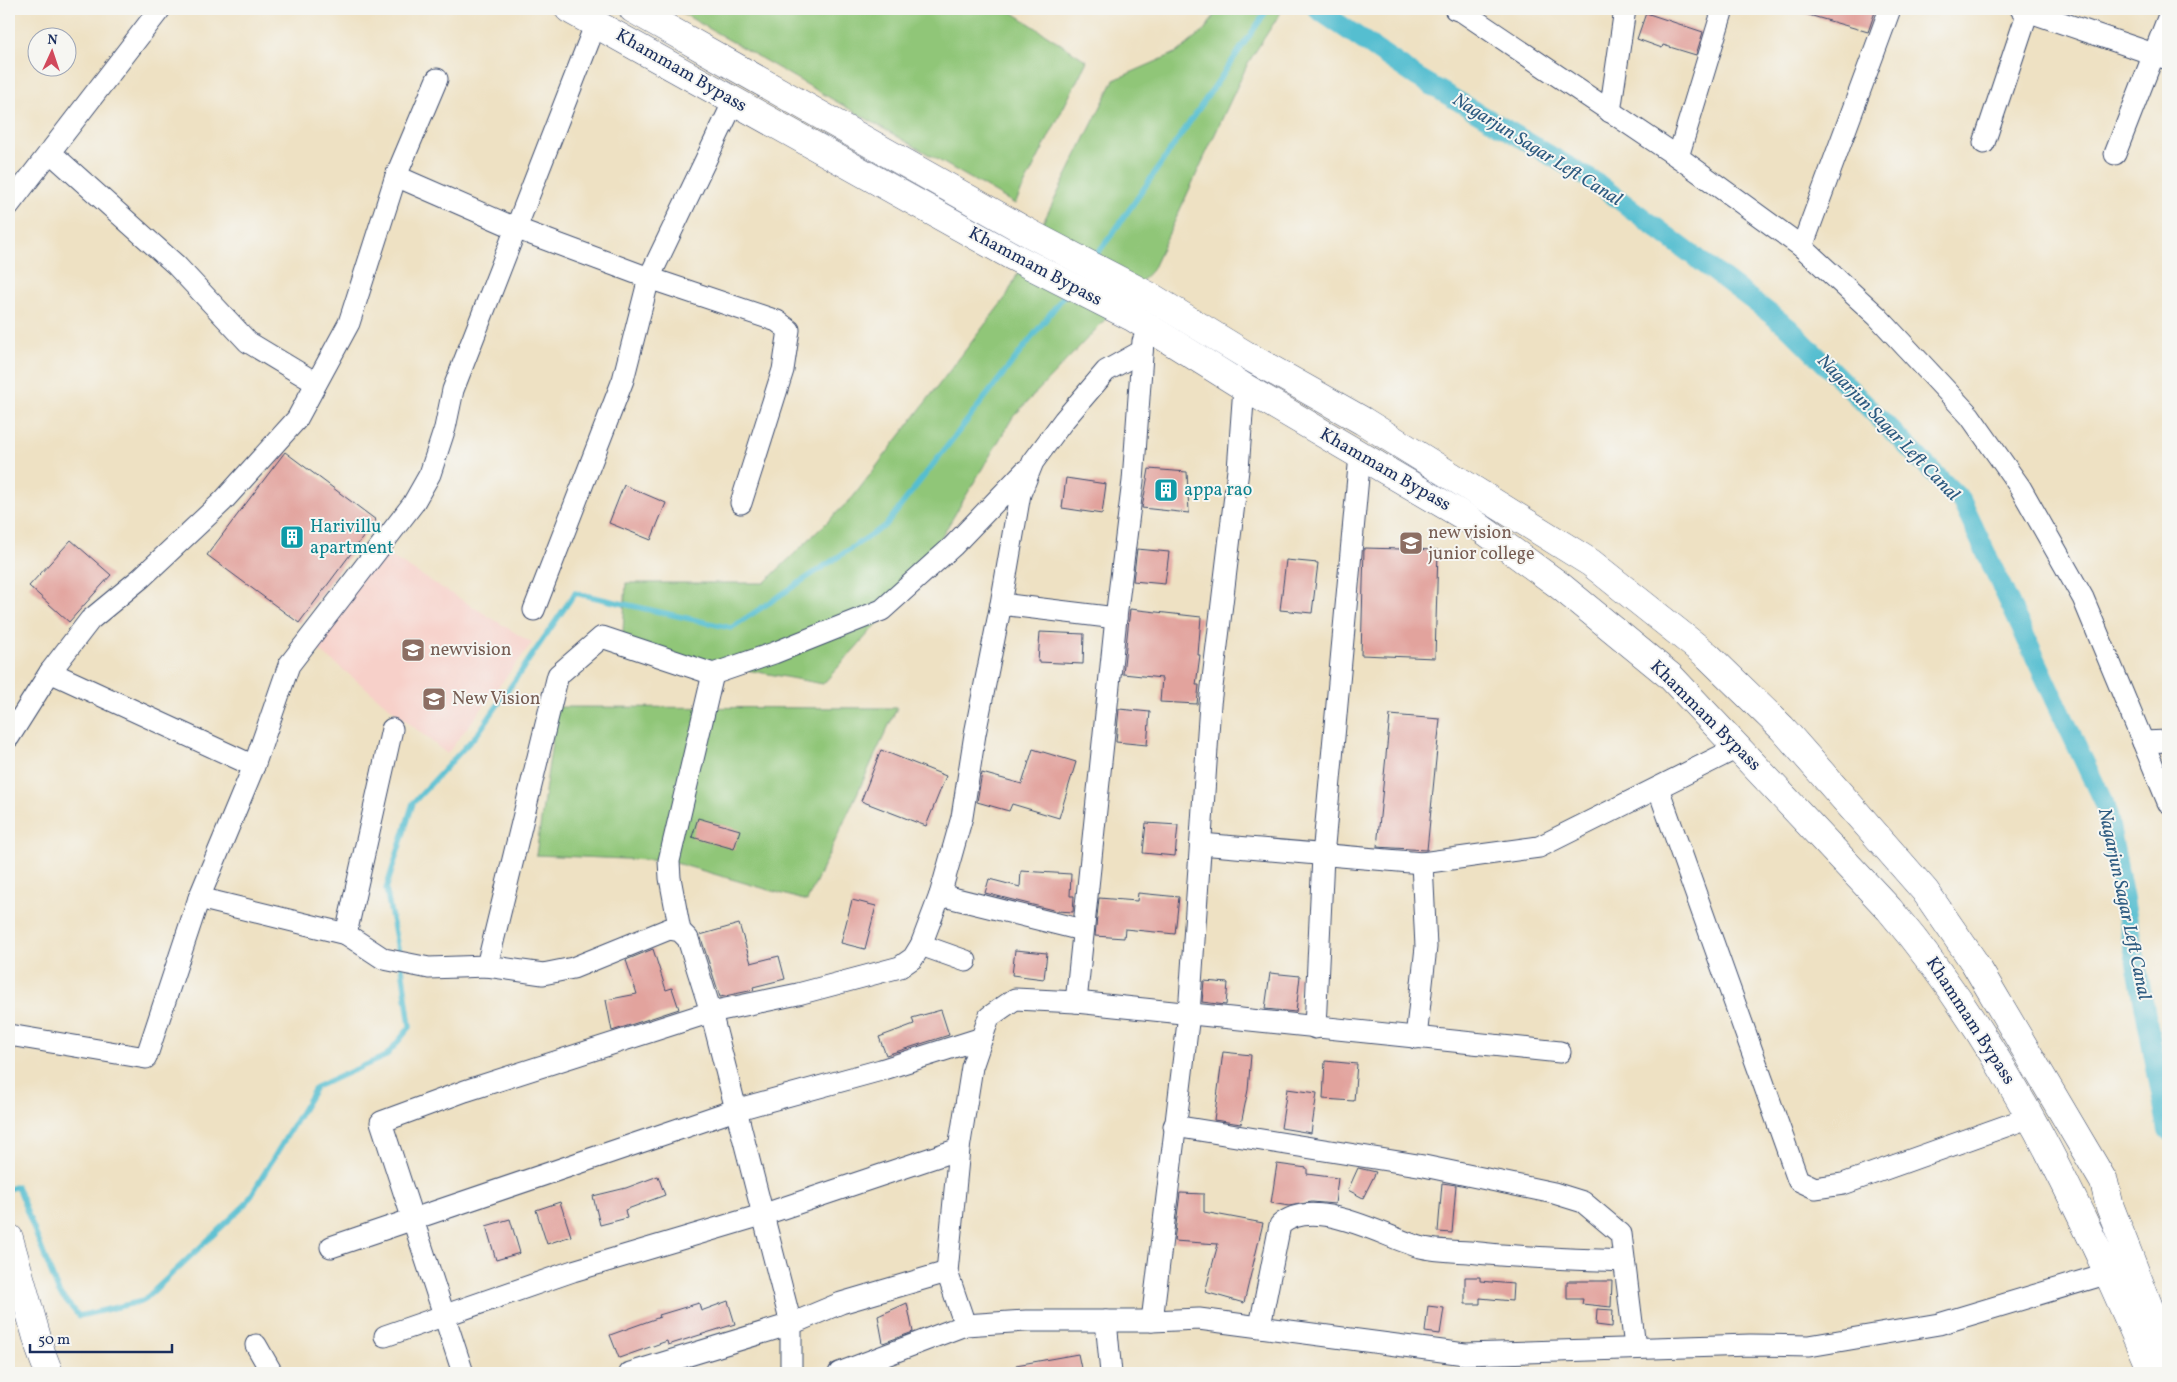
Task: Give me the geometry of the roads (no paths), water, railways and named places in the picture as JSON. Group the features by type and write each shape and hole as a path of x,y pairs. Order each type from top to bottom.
{"main road":[{"name":"Khammam Bypass","path":"568,9 1012,256 1140,331 1244,386 1467,518 1559,585 1670,676 1889,909 1922,947 1959,999 2031,1116 2090,1231 2152,1373"},
{"name":"Khammam Bypass","path":"633,9 1029,233 1140,291 1246,355 1363,421 1592,563 1708,656 1782,728 1925,891 1974,962 2104,1182 2110,1207 2168,1356"},
{"path":"9,1238 41,1352 49,1373"}],"street":[{"path":"9,205 51,153 160,9"},
{"path":"1454,9 1463,12 1678,157 1802,247 1877,316 1970,416 2020,487 2084,598 2168,802"},
{"path":"1610,112 1625,9"},
{"path":"1678,157 1723,9"},
{"path":"1802,247 1890,9"},
{"path":"1984,143 2024,10 2161,57"},
{"path":"2114,154 2161,57 2168,18"},
{"path":"9,1035 146,1058 199,898 254,766 290,665 413,504 430,474 445,428 453,390 596,23"},
{"path":"9,737 50,672 90,620 141,578 223,501 297,419 349,323 396,176 437,79"},
{"path":"534,610 623,380 649,278 734,101"},
{"path":"51,153 176,265 248,342 316,383"},
{"path":"396,176 515,228 649,278 777,321 789,330 783,370 740,502"},
{"path":"487,966 558,675 602,637 713,674 774,653 882,610 953,546 1033,462 1064,420 1140,331"},
{"path":"1076,1002 1116,618 1133,481 1140,331"},
{"path":"1152,1321 1189,1014 1210,704 1238,470 1244,386"},
{"path":"1315,1028 1323,856 1360,455"},
{"path":"463,1373 380,1122 465,1091 711,1012 798,994 900,967 913,958 921,945 940,895 962,817 975,734 1001,604 1020,494 1033,462"},
{"path":"1001,604 1116,618"},
{"path":"50,672 254,766"},
{"path":"680,932 670,878 669,860 713,674"},
{"path":"346,934 392,729"},
{"path":"2143,742 2168,741"},
{"path":"1201,844 1323,856 1422,863 1539,847 1737,748"},
{"path":"1658,788 1798,1180 1815,1188 1842,1184 2031,1116"},
{"path":"1416,1038 1426,947 1422,863"},
{"path":"940,895 1082,930"},
{"path":"199,898 346,934 384,959 429,968 487,966 543,974 573,968 669,929 680,932 688,939 711,1012 735,1110 764,1214 791,1324 791,1373"},
{"path":"921,945 966,961"},
{"path":"965,1325 947,1272 959,1149 972,1067 989,1017 1015,999 1076,1002 1560,1052"},
{"path":"331,1247 735,1110 881,1070 982,1038"},
{"path":"1174,1126 1424,1166 1554,1192 1584,1202 1621,1234 1635,1347"},
{"path":"385,1336 445,1317 574,1271 764,1214 959,1149"},
{"path":"1260,1326 1280,1225 1288,1218 1303,1214 1348,1220 1422,1247 1500,1256 1624,1261"},
{"path":"630,1373 791,1324 841,1303 947,1272"},
{"path":"839,1373 965,1325 1026,1321 1199,1319 1465,1354 1750,1344 1808,1346 1939,1324 2109,1273"},
{"path":"1106,1321 1111,1373"},
{"path":"256,1345 272,1373"}],"waterway":[{"path":"1093,259 1268,9"},
{"name":"Nagarjun Sagar Left Canal","path":"1317,9 1417,77 1597,183 1789,328 1961,500 2107,810 2168,1131"},
{"path":"400,958 386,889 413,803 479,732 575,593 731,628 886,525 1067,292"},
{"path":"9,1189 17,1186 59,1293 79,1316 143,1301 246,1204 316,1087 386,1056 410,1027 402,967"}],"place":[{"name":"appa rao","path":"1166,490"},
{"name":"Harivillu apartment","path":"292,537"},
{"name":"new vision junior college","path":"1411,543"},
{"name":"newvision","path":"413,650"},
{"name":"New Vision","path":"434,699"}]}
